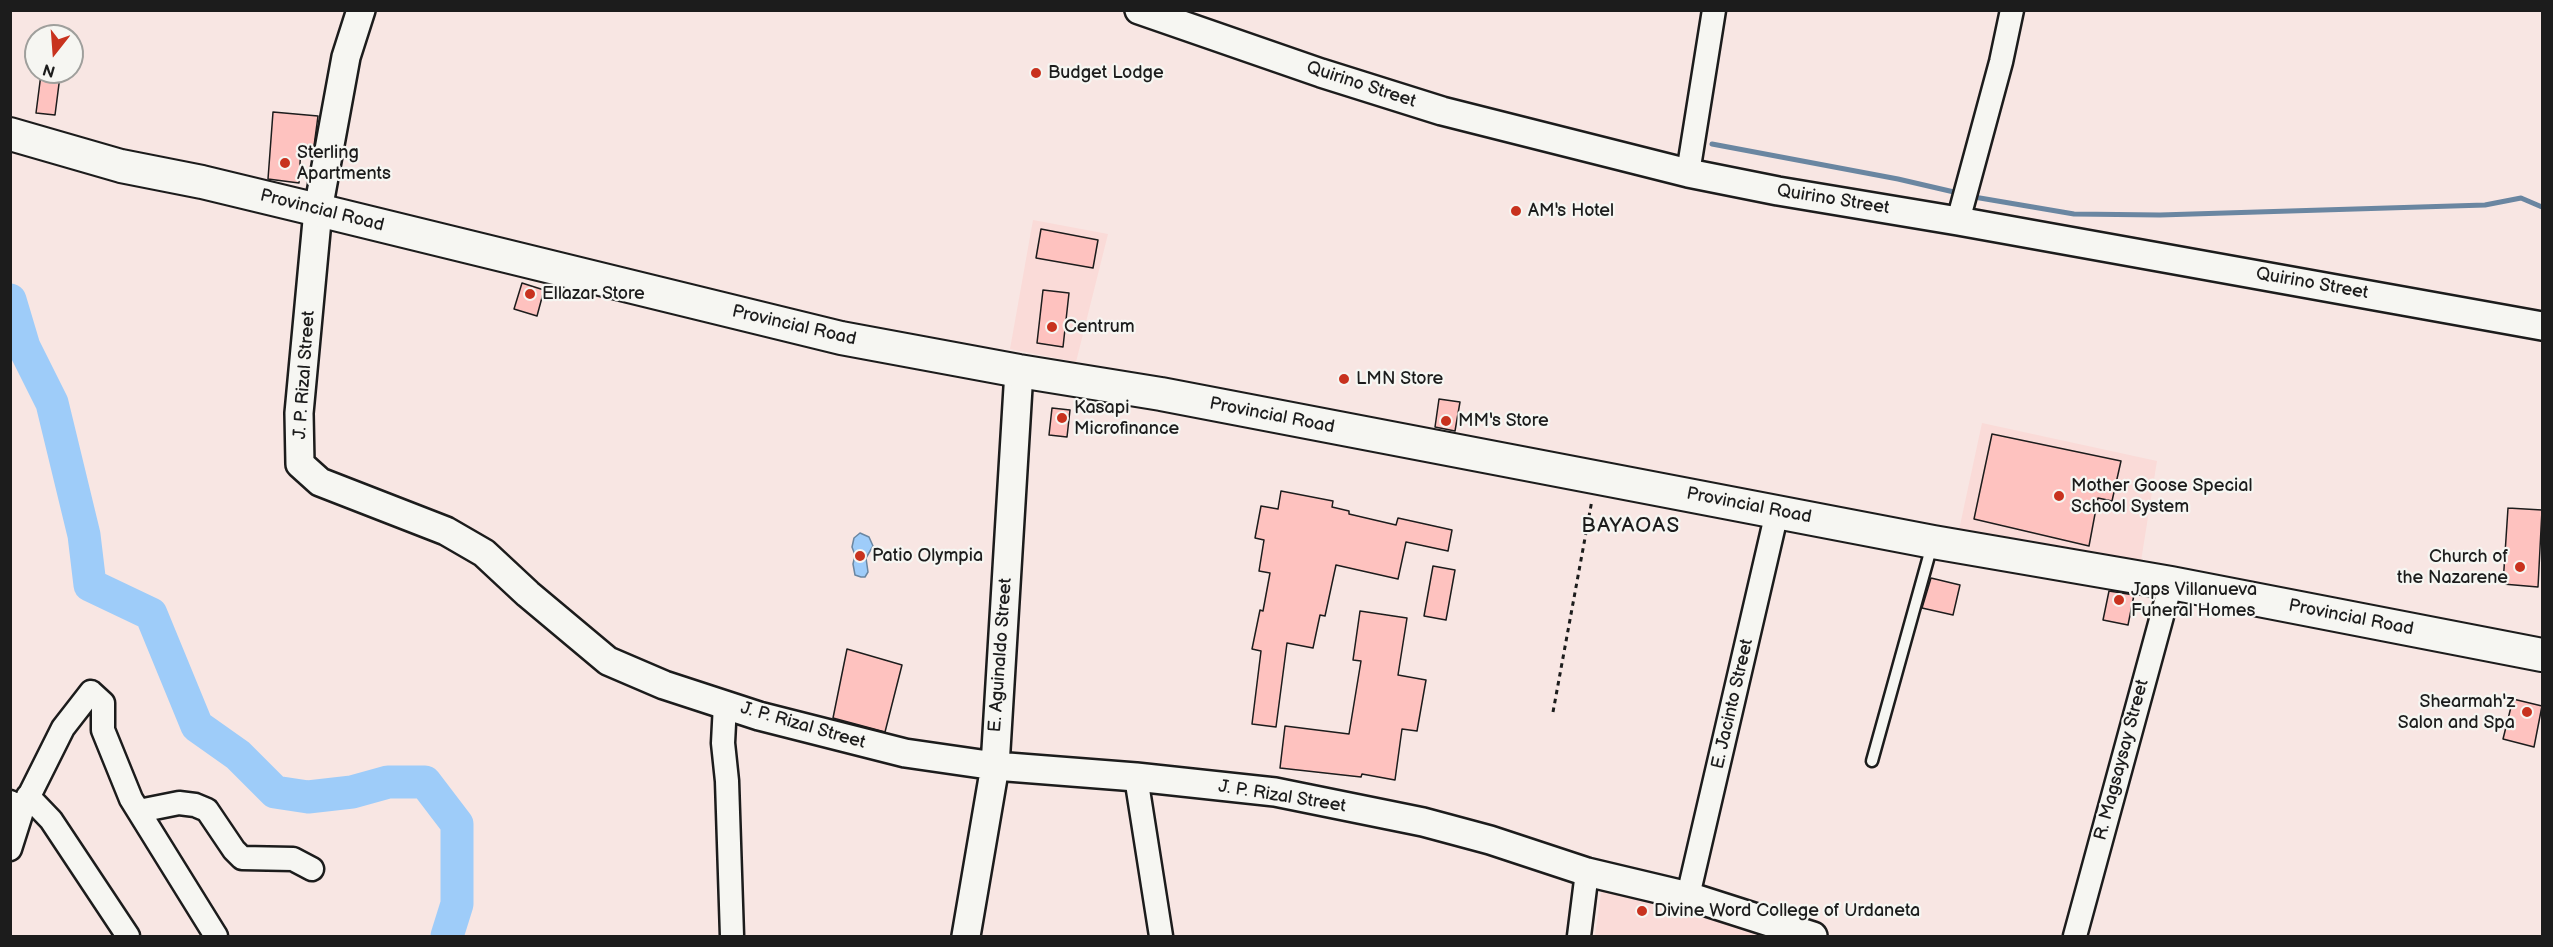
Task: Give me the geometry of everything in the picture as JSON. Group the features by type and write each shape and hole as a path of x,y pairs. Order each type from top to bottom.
{"main road":[{"name":"Provincial Road","path":"10,134 121,166 202,182 841,338 1019,371 1161,394 1933,542 2171,583 2542,655"}],"street":[{"name":"J. P. Rizal Street","path":"361,10 344,68 318,210 299,413 300,464 320,482 446,531 484,553 528,594 608,661 664,686 769,719 905,753 995,766 1136,777 1275,792 1423,822 1490,840 1587,872 1688,896 1813,936"},
{"name":"Quirino Street","path":"1139,10 1321,73 1442,111 1688,173 1778,192 1958,221 2542,326"},
{"path":"1688,173 1714,10"},
{"path":"1958,221 2001,62 2012,10"},
{"name":"E. Aguinaldo Street","path":"966,936 995,766 1019,371"},
{"name":"E. Jacinto Street","path":"1688,896 1777,512"},
{"name":"R. Magsaysay Street","path":"2074,936 2171,583"},
{"path":"10,849 20,802 63,728 91,692 103,703 103,730 139,812 216,936"},
{"path":"725,704 723,743 727,780 732,936"},
{"path":"1136,777 1161,936"},
{"path":"20,802 51,820 128,936"},
{"path":"139,812 179,803 195,805 207,810 242,858 293,859 312,869"},
{"path":"1579,936 1587,872"}],"lane":[{"path":"1872,761 1933,542"}],"path":[{"path":"1553,712 1596,478"}],"shaded area":[{"path":"1033,220 1108,234 1076,362 1010,349"},
{"name":"Mother Goose Special School System","path":"1982,423 2157,461 2141,561 1959,530"},
{"name":"Divine Word College of Urdaneta","path":"1602,886 1769,936 1595,936"}],"water":[{"name":"Patio Olympia","path":"860,533 869,537 873,546 866,558 868,572 865,577 855,575 853,564 854,538"}],"building":[{"path":"40,84 59,84 55,115 36,113"},
{"name":"Sterling Apartments","path":"273,112 318,116 314,146 301,145 299,183 268,179"},
{"path":"1041,229 1098,240 1093,268 1036,258"},
{"path":"522,283 544,290 537,316 514,309"},
{"name":"Centrum","path":"1043,290 1069,293 1063,347 1037,343"},
{"path":"1439,399 1460,402 1455,431 1435,427"},
{"path":"1052,408 1070,410 1067,437 1049,435"},
{"path":"1992,434 2121,461 2112,501 2098,498 2089,546 1974,519"},
{"path":"1281,491 1333,501 1332,507 1349,511 1349,514 1396,525 1398,518 1452,530 1448,551 1406,542 1398,579 1336,565 1325,616 1320,615 1313,648 1287,643 1276,727 1252,724 1261,651 1252,649 1260,610 1263,611 1270,573 1259,571 1264,540 1255,538 1261,506 1278,509"},
{"path":"2508,508 2542,510 2538,587 2503,584"},
{"path":"1433,566 1455,570 1446,620 1424,616"},
{"path":"1931,578 1960,585 1953,615 1922,608"},
{"path":"2109,591 2134,595 2128,625 2103,620"},
{"path":"1360,611 1407,618 1398,675 1426,680 1417,731 1402,729 1395,780 1362,774 1361,777 1280,768 1285,726 1349,734 1361,661 1353,660"},
{"path":"847,649 902,665 885,732 833,718"},
{"path":"2513,699 2542,706 2534,747 2503,739"}],"waterway":[{"path":"1712,144 1898,179 1954,192"},
{"path":"1974,197 2074,214 2160,215 2485,205 2521,198 2542,207"},
{"path":"10,300 24,347 52,403 84,535 90,585 151,614 197,726 238,755 275,792 308,797 352,792 388,782 425,782 457,824 457,904 447,936"}],"place":[{"name":"Budget Lodge","path":"1036,73"},
{"name":"Sterling Apartments","path":"285,163"},
{"name":"AM's Hotel","path":"1516,211"},
{"name":"Ellazar Store","path":"530,294"},
{"name":"Centrum","path":"1052,327"},
{"name":"LMN Store","path":"1344,379"},
{"name":"Kasapi Microfinance","path":"1062,418"},
{"name":"MM's Store","path":"1446,421"},
{"name":"Mother Goose Special School System","path":"2059,496"},
{"name":"Patio Olympia","path":"860,556"},
{"name":"Church of the Nazarene","path":"2520,567"},
{"name":"Japs Villanueva Funeral Homes","path":"2119,600"},
{"name":"Shearmah'z Salon and Spa","path":"2527,712"},
{"name":"Divine Word College of Urdaneta","path":"1642,911"}],"district":[{"name":"BAYAOAS","path":"1631,527"}]}
